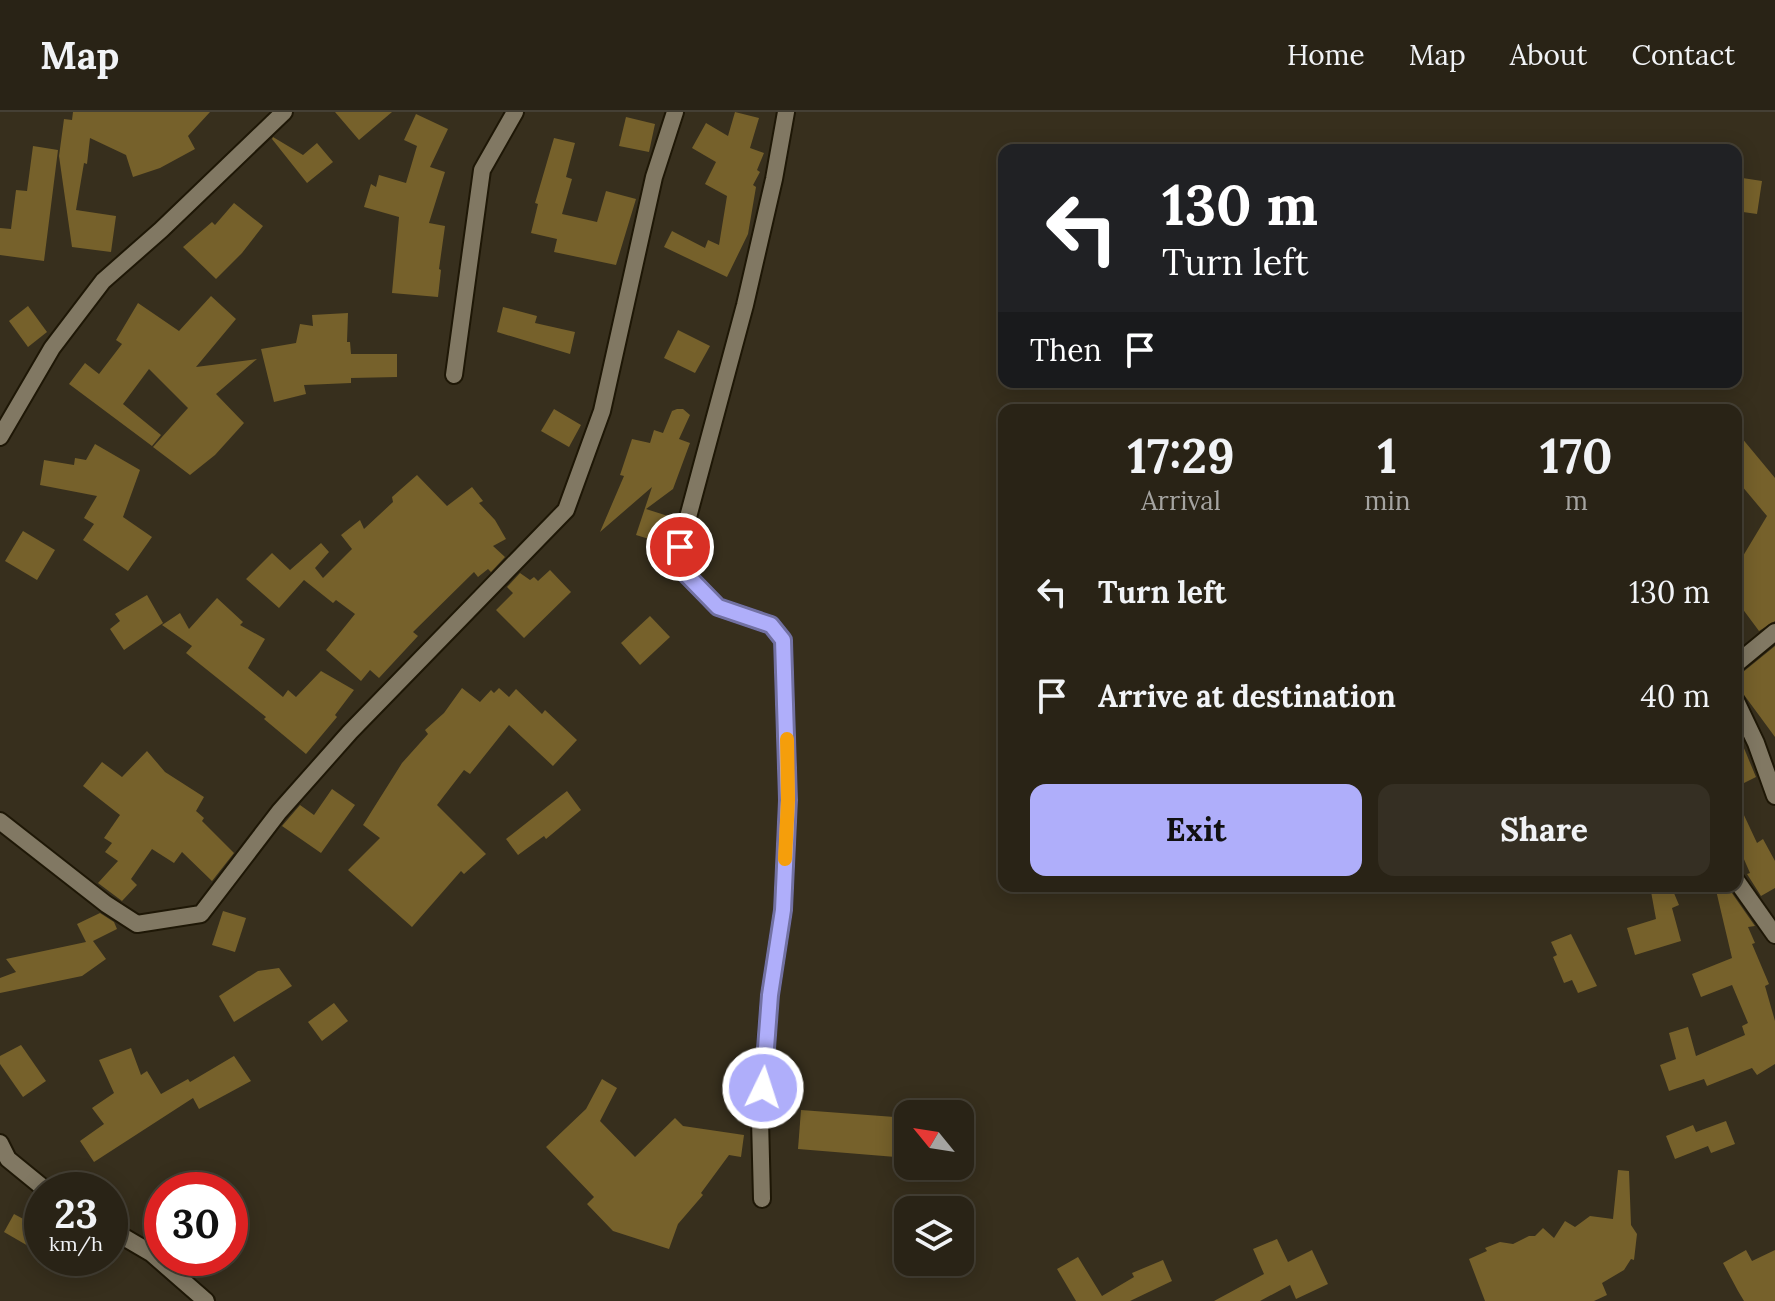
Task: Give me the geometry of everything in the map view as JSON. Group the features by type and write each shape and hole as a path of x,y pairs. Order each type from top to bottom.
{"street":[{"path":"0,437 52,348 103,281 284,112"},
{"path":"454,375 482,170 515,112"},
{"path":"0,821 106,904 137,924 201,914 279,812 340,744 566,510 602,411 654,177 675,112"},
{"path":"762,1199 760,1119 770,995 783,910 788,800 783,640 771,625 718,607 681,569 680,547 745,305 786,112"},
{"path":"1742,659 1775,632"},
{"path":"1742,714 1775,796"},
{"path":"1742,888 1775,935"},
{"path":"0,1143 8,1159 24,1172"},
{"path":"128,1240 151,1253 206,1301"}],"building":[{"path":"73,112 210,112 188,136 195,149 160,168 133,177 126,155 90,138 76,210 116,216 111,252 72,247 59,156 64,119 72,120"},
{"path":"335,112 392,112 359,140"},
{"path":"735,112 759,118 750,148 764,153 753,185 756,187 748,234 727,277 664,247 672,231 705,248 708,240 719,245 727,196 705,184 716,162 692,148 706,123 728,136"},
{"path":"416,114 448,129 430,167 445,172 429,223 445,226 438,297 392,293 399,217 364,207 371,184 376,187 379,175 406,183 417,146 404,140"},
{"path":"626,117 655,124 649,152 619,146"},
{"path":"273,137 303,155 317,143 333,162 307,183"},
{"path":"554,138 575,143 566,177 572,179 562,214 597,222 606,191 636,199 616,265 554,252 557,239 531,233 538,204 535,203"},
{"path":"33,146 58,150 44,261 0,255 0,228 11,229 16,190 27,191"},
{"path":"1742,178 1762,181 1757,214 1742,212"},
{"path":"234,203 263,226 216,279 183,247 212,222 215,225"},
{"path":"211,296 236,319 196,367 257,359 216,394 244,423 215,455 190,475 153,447 188,408 149,369 123,404 161,435 152,446 69,384 85,363 99,374 122,344 116,340 138,303 179,331"},
{"path":"28,306 47,332 28,347 9,321"},
{"path":"503,307 537,316 535,323 575,332 570,354 497,332"},
{"path":"348,313 347,342 350,342 351,354 397,354 397,377 351,378 351,383 304,385 306,394 274,402 261,349 296,343 300,324 313,326 312,315"},
{"path":"678,330 710,346 695,373 664,358"},
{"path":"554,409 581,425 569,447 541,431"},
{"path":"683,409 690,415 679,439 690,443 673,489 646,509 671,517 662,543 636,535 652,487 600,532 624,476 620,475 632,439 650,443 654,430 663,433 672,411"},
{"path":"1742,438 1775,478 1775,621 1759,631 1742,608 1742,558 1767,516 1742,486"},
{"path":"95,444 140,470 123,517 152,537 128,571 83,540 94,524 84,518 97,496 40,485 44,460 74,465 75,458 86,460"},
{"path":"417,475 447,506 472,487 483,501 479,503 495,520 506,539 493,546 505,557 491,572 488,569 478,577 474,572 413,632 418,636 379,678 370,670 361,681 326,650 355,614 336,600 333,603 304,580 279,608 246,579 272,553 290,570 321,543 329,552 315,568 323,578 352,549 341,535 360,520 364,529 393,502 392,497"},
{"path":"23,531 55,550 37,580 5,561"},
{"path":"550,570 571,592 524,638 496,610 513,593 507,587 520,573 538,581"},
{"path":"147,595 163,623 124,650 110,629 120,621 115,614"},
{"path":"217,598 243,622 240,625 265,639 248,668 283,697 288,690 296,697 321,671 354,690 335,715 337,717 306,754 264,719 266,717 186,653 192,646 162,625 180,613 189,629"},
{"path":"650,616 670,637 640,665 621,643"},
{"path":"1775,646 1775,737 1742,692 1743,672"},
{"path":"462,688 480,702 491,690 494,693 499,688 509,697 516,689 542,714 545,710 577,740 553,766 509,725 470,774 464,770 437,805 486,854 464,874 461,871 412,927 348,870 380,838 363,825 402,763 428,734 425,730 444,713"},
{"path":"1742,743 1756,777 1742,784"},
{"path":"147,751 165,772 204,797 196,811 234,853 212,881 182,852 174,863 152,849 131,879 137,885 122,901 98,883 118,861 105,852 112,843 104,838 120,815 83,786 102,762 122,777"},
{"path":"332,789 355,805 321,853 282,826 300,805 314,815"},
{"path":"567,791 581,810 546,839 544,836 518,855 506,839"},
{"path":"1742,811 1757,843 1763,839 1775,861 1775,888 1761,896 1747,874 1750,873 1742,855"},
{"path":"1651,892 1674,892 1679,905 1672,908 1681,941 1635,955 1627,928 1656,919"},
{"path":"1716,892 1731,892 1755,926 1748,927 1769,984 1765,986 1775,1021 1775,1064 1757,1075 1752,1068 1707,1086 1704,1079 1669,1091 1660,1065 1676,1059 1669,1033 1688,1027 1696,1056 1745,1035 1742,1026 1748,1023 1732,985 1701,997 1692,974 1732,958"},
{"path":"223,911 246,918 235,952 212,945"},
{"path":"100,913 114,922 117,929 93,941 106,959 82,976 0,993 0,978 16,972 6,959 86,942 77,924"},
{"path":"1571,934 1597,986 1578,993 1572,980 1564,983 1553,957 1557,955 1551,942"},
{"path":"279,968 292,986 234,1022 219,996 258,971"},
{"path":"334,1003 348,1021 322,1041 308,1022"},
{"path":"21,1045 46,1081 23,1097 0,1064 0,1056"},
{"path":"131,1048 141,1075 147,1071 161,1094 188,1079 190,1082 234,1056 251,1081 199,1109 193,1098 94,1162 80,1141 104,1124 92,1108 114,1093 99,1060"},
{"path":"602,1079 617,1088 600,1121 635,1157 675,1118 683,1126 744,1135 741,1157 729,1155 701,1193 703,1195 678,1224 669,1249 613,1231 587,1204 594,1197 546,1147 586,1109"},
{"path":"801,1110 894,1117 894,1157 798,1149"},
{"path":"1726,1121 1735,1144 1711,1153 1708,1146 1675,1159 1666,1136 1693,1125 1696,1132"},
{"path":"1618,1170 1629,1171 1631,1225 1637,1234 1634,1260 1631,1259 1624,1270 1602,1283 1607,1295 1594,1301 1485,1301 1469,1259 1500,1242 1513,1244 1535,1236 1543,1228 1554,1238 1565,1221 1575,1227 1590,1216 1613,1219"},
{"path":"14,1214 24,1219 24,1244 4,1232"},
{"path":"1277,1239 1288,1262 1312,1250 1328,1284 1296,1299 1290,1285 1260,1301 1214,1301 1264,1274 1253,1249"},
{"path":"1746,1250 1752,1261 1775,1250 1775,1301 1744,1301 1738,1291 1723,1263"},
{"path":"1078,1257 1102,1296 1134,1277 1132,1273 1163,1260 1172,1281 1130,1301 1076,1301 1057,1269"}],"slow traffic":[{"path":"785,859 787,739"}],"route":[{"path":"680,547 681,569 718,607 771,625 783,640 788,800 783,910 770,995 763,1088"}]}
